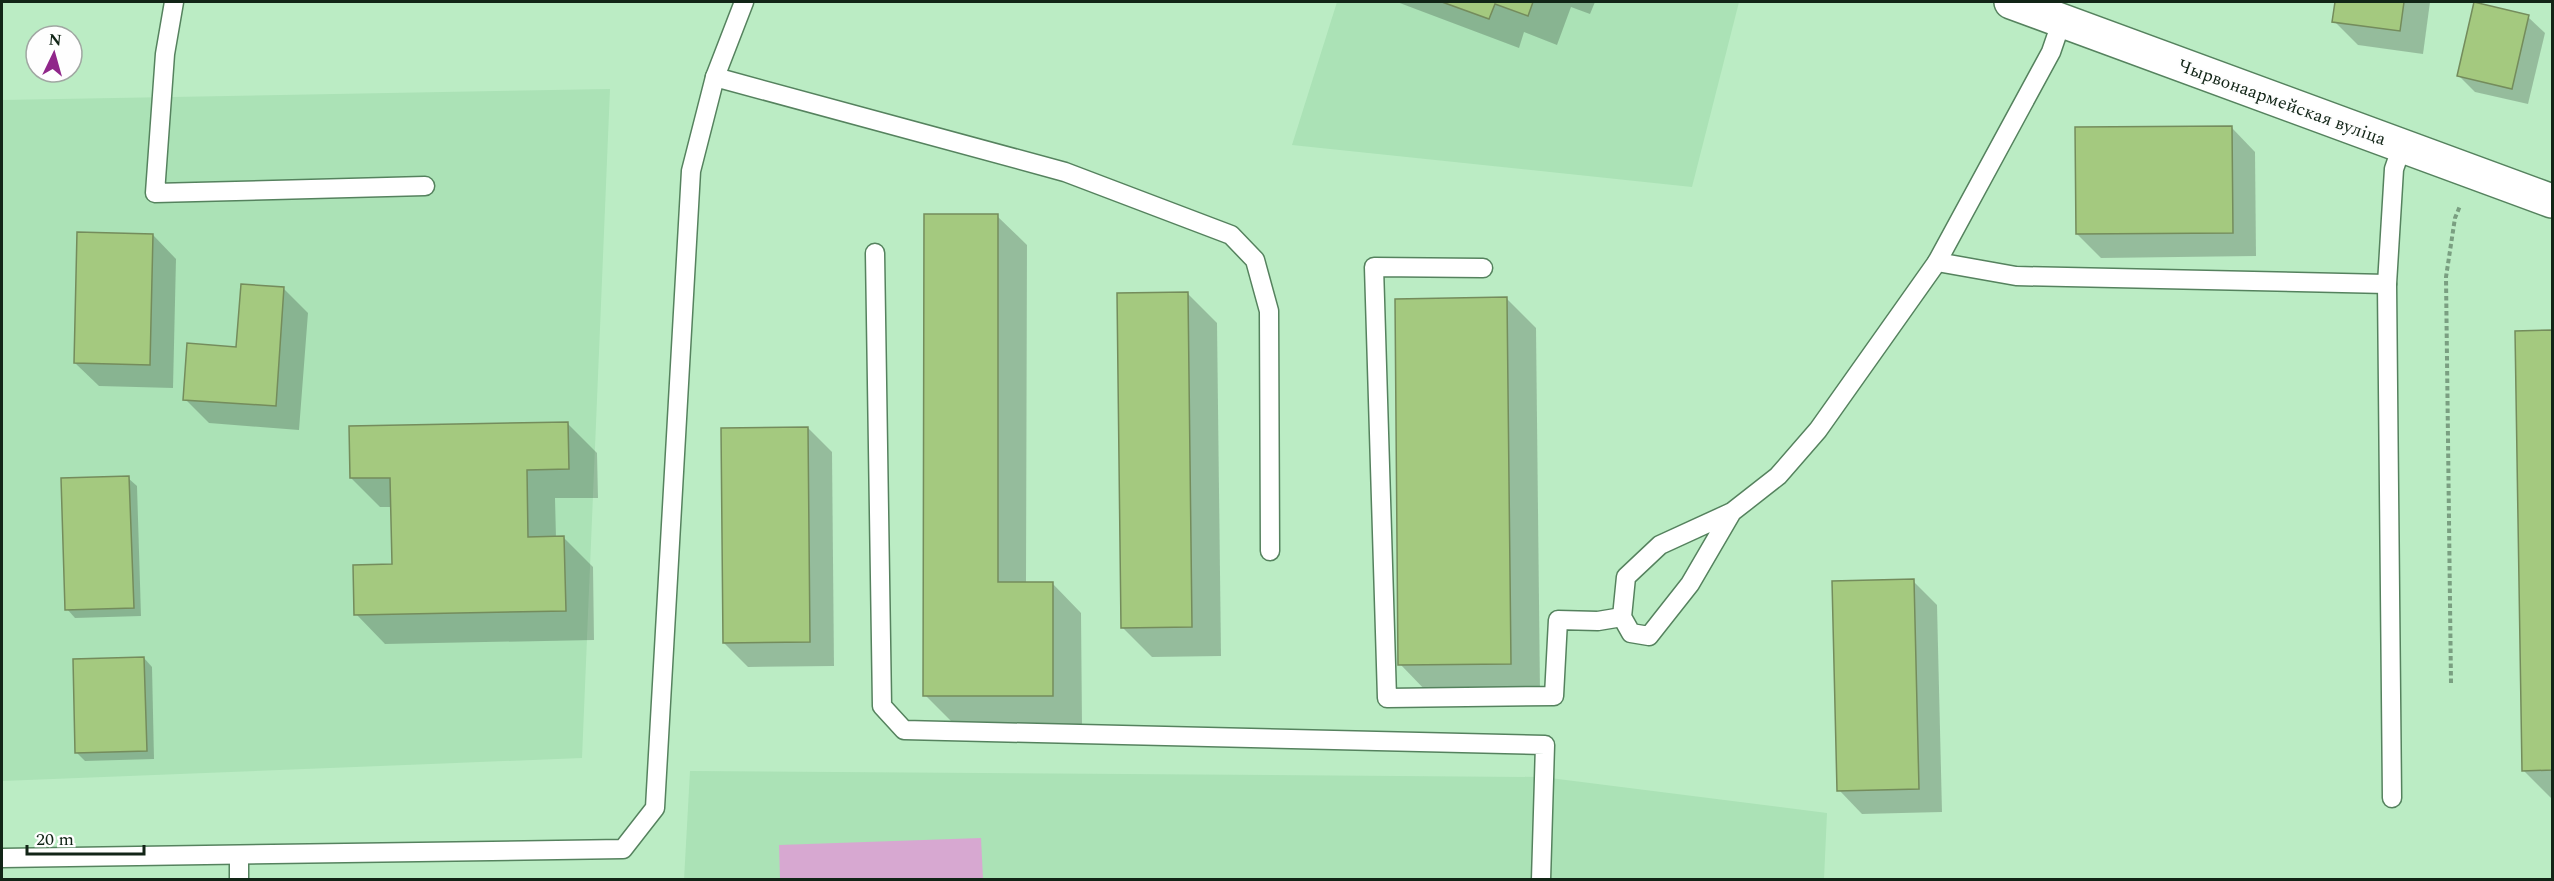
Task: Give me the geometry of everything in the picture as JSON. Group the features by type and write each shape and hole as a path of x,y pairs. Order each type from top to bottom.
{"street":[{"name":"Чырвонаармейская вуліца","path":"2011,2 2553,201"}],"lane":[{"path":"174,2 165,54 155,193 425,186"},
{"path":"2,858 623,849 655,808 691,171 715,77 744,2"},
{"path":"1732,512 1690,584 1649,636 1631,633 1622,617 1626,577 1660,545 1732,512 1778,476 1818,430 1937,262 2051,52 2062,20"},
{"path":"715,77 1065,172 1231,235 1255,260 1269,311 1270,551"},
{"path":"2392,798 2387,284 2394,169 2402,146"},
{"path":"875,253 882,706 904,730 1545,745 1541,879"},
{"path":"1937,262 2016,276 2387,284"},
{"path":"1483,268 1374,267 1387,698 1554,696 1558,620 1598,621 1622,617"},
{"path":"239,856 239,879"}],"path":[{"path":"2451,682 2446,277 2455,218 2462,203"}],"shaded area":[{"path":"1337,2 1739,2 1692,187 1292,145"},
{"path":"610,89 582,758 2,781 2,100"},
{"path":"690,771 1542,777 1827,813 1824,879 684,880"},
{"path":"981,838 983,879 780,879 779,845"}],"building":[{"path":"1442,2 1533,2 1528,16 1495,4 1489,19"},
{"path":"2335,2 2404,2 2400,31 2332,22"},
{"path":"2474,2 2529,15 2512,89 2457,76"},
{"path":"2232,126 2233,233 2076,234 2075,127"},
{"path":"924,214 998,214 998,582 1053,582 1053,696 923,696"},
{"path":"77,232 153,234 150,365 74,363"},
{"path":"241,284 284,287 276,406 183,400 187,343 236,347"},
{"path":"1188,292 1192,627 1121,628 1117,293"},
{"path":"1507,297 1511,664 1398,665 1395,299"},
{"path":"2552,330 2552,770 2522,771 2515,331"},
{"path":"568,422 569,469 527,470 528,537 564,536 566,611 354,615 353,565 392,564 390,478 350,478 349,426"},
{"path":"808,427 810,642 723,643 721,428"},
{"path":"129,476 134,608 65,610 61,478"},
{"path":"1914,579 1919,789 1837,791 1832,581"},
{"path":"144,657 147,751 75,753 73,659"}]}
